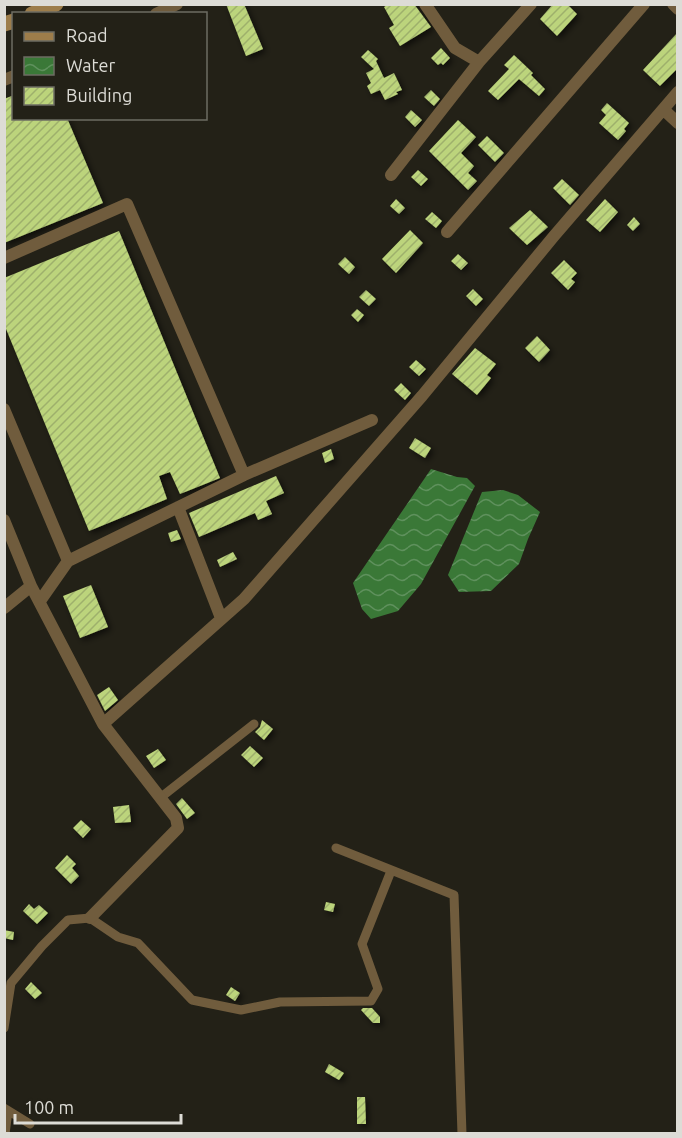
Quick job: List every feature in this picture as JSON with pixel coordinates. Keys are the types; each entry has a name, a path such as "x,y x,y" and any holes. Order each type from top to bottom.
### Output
{"main road":[{"path":"37,12 56,4"}],"street":[{"path":"160,12 177,4"},
{"path":"425,4 455,48 479,62"},
{"path":"391,175 479,62 531,4"},
{"path":"447,232 644,4"},
{"path":"673,4 678,9"},
{"path":"103,724 244,599 422,396 554,236 678,92"},
{"path":"664,110 678,123"},
{"path":"4,258 127,204 244,475"},
{"path":"4,409 68,561"},
{"path":"40,602 68,561 244,475 372,420"},
{"path":"178,507 222,618"},
{"path":"4,520 31,586 103,724 176,818 178,828 90,918 68,921 42,946 11,983 4,1028"},
{"path":"4,608 31,586"},
{"path":"160,798 254,724"},
{"path":"336,848 454,895 462,1134"},
{"path":"90,918 118,937 138,943 192,1000 241,1010 280,1002 371,1001 378,989 362,944 391,870"},
{"path":"5,1134 6,1110 30,1124"}],"water":[{"path":"431,469 467,478 475,486 421,584 398,611 371,619 362,609 353,583"},
{"path":"503,490 518,495 540,512 519,564 491,591 459,592 448,575 482,492"}],"building":[{"path":"226,4 244,4 263,49 246,56"},
{"path":"389,4 414,4 431,27 400,46 389,28 394,25 384,7"},
{"path":"553,4 567,4 577,14 557,36 540,19"},
{"path":"678,32 678,68 660,86 643,70"},
{"path":"441,48 450,58 443,65 441,63 438,65 431,58"},
{"path":"368,50 378,59 376,61 384,78 394,73 402,90 396,92 398,94 385,100 380,90 371,94 367,86 371,83 366,73 374,69 361,57"},
{"path":"514,55 533,73 531,75 545,89 539,96 519,79 498,100 488,91 509,69 504,65"},
{"path":"431,90 440,99 434,106 424,97"},
{"path":"12,96 12,120 68,120 103,203 4,243 4,99"},
{"path":"607,103 629,123 624,129 626,131 618,140 599,123 606,115 601,110"},
{"path":"411,110 422,120 415,127 405,117"},
{"path":"458,120 476,137 461,153 474,166 468,173 477,181 468,190 429,151"},
{"path":"487,136 504,153 495,162 478,145"},
{"path":"418,170 428,179 421,186 411,177"},
{"path":"562,179 579,195 570,205 553,188"},
{"path":"396,199 405,208 399,214 390,206"},
{"path":"605,199 618,212 600,232 586,220"},
{"path":"530,210 548,227 527,245 509,228"},
{"path":"432,212 442,221 436,228 425,219"},
{"path":"634,217 640,224 633,231 627,225"},
{"path":"410,230 423,243 396,273 382,259"},
{"path":"119,231 220,478 180,494 170,472 159,476 167,499 89,531 4,324 4,278"},
{"path":"458,254 468,263 461,270 451,261"},
{"path":"345,257 355,267 349,274 338,264"},
{"path":"564,260 577,273 571,279 575,282 568,290 551,273"},
{"path":"473,289 483,299 476,306 466,296"},
{"path":"366,290 376,299 369,306 359,297"},
{"path":"357,309 364,315 358,322 351,315"},
{"path":"537,336 550,350 539,362 525,348"},
{"path":"475,348 496,364 487,375 491,378 477,395 452,374"},
{"path":"416,360 426,369 419,376 409,367"},
{"path":"401,383 411,393 405,400 394,390"},
{"path":"415,438 431,448 425,458 409,448"},
{"path":"331,449 334,459 325,463 322,453"},
{"path":"276,476 284,493 266,501 272,514 258,520 255,513 199,537 189,513"},
{"path":"177,530 181,539 171,542 168,533"},
{"path":"233,552 237,559 220,567 217,560"},
{"path":"91,585 108,627 80,638 63,596"},
{"path":"109,687 118,700 105,711 97,695"},
{"path":"262,720 273,729 264,740 255,732"},
{"path":"250,746 263,758 254,767 241,755"},
{"path":"158,749 166,760 154,768 146,756"},
{"path":"182,798 195,813 187,819 176,804"},
{"path":"129,805 131,822 115,823 113,807"},
{"path":"81,820 91,829 83,838 73,828"},
{"path":"67,855 76,864 72,868 79,876 71,884 55,868"},
{"path":"326,902 335,904 333,912 324,910"},
{"path":"29,904 34,909 39,905 48,913 37,924 23,911"},
{"path":"4,930 14,932 13,940 4,938"},
{"path":"31,982 42,993 35,999 25,989"},
{"path":"231,987 240,993 235,1001 226,995"},
{"path":"372,1008 380,1017 380,1023 373,1023 361,1010"},
{"path":"329,1064 344,1073 339,1080 325,1072"},
{"path":"357,1097 365,1097 366,1124 357,1124"}]}
